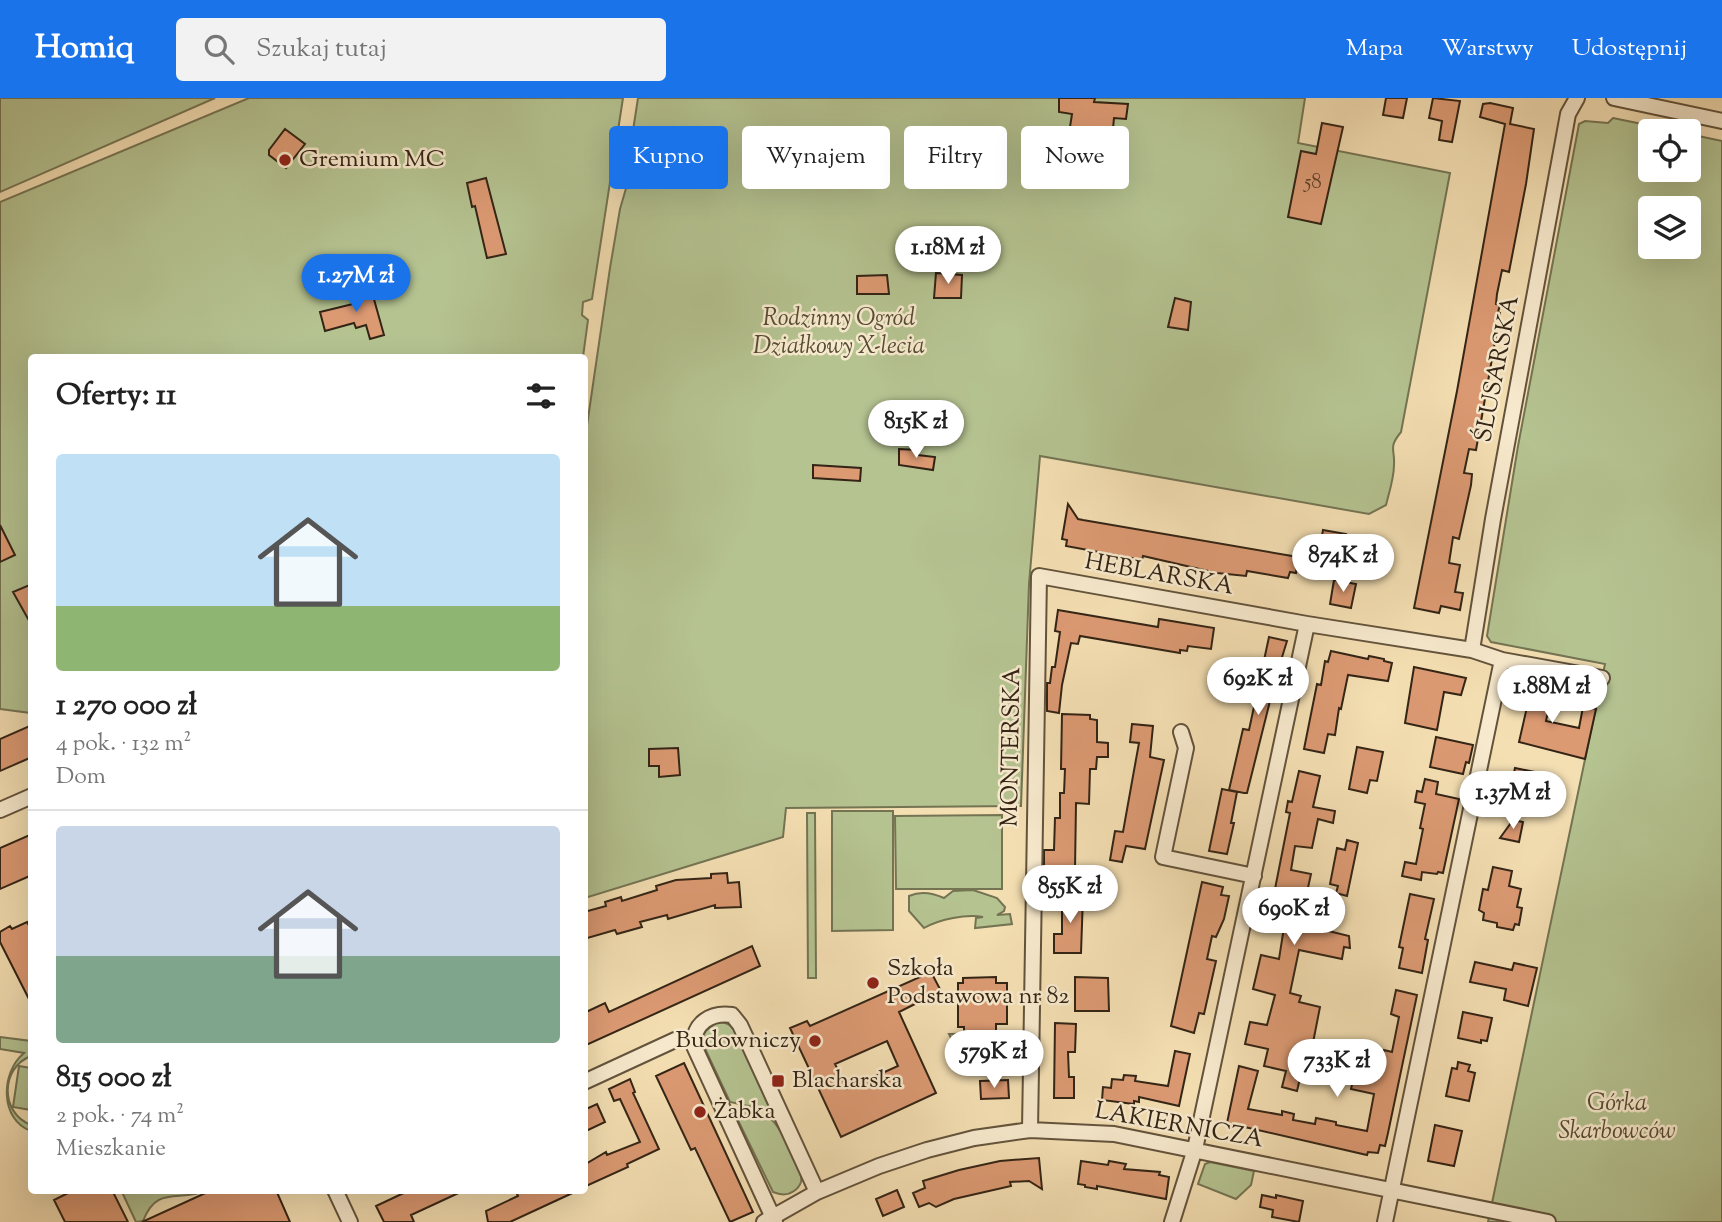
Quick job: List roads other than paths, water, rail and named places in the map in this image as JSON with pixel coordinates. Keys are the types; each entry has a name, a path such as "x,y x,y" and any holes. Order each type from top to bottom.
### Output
{"street":[{"name":"ŚLUSARSKA","path":"1472,650 1493,519 1563,136 1568,114 1577,98"},
{"path":"1614,98 1722,121"},
{"name":"HEBLARSKA","path":"1039,576 1307,624 1472,650 1502,660 1602,678"},
{"name":"MONTERSKA","path":"1030,1130 1039,576"},
{"path":"1172,1222 1195,1149 1307,624"},
{"path":"1385,1222 1502,660"},
{"path":"1181,732 1186,748 1163,856 1255,876"},
{"path":"0,810 28,798"},
{"path":"771,1220 694,1046 695,1030 704,1020 720,1013 736,1018 757,1058 817,1192"},
{"path":"588,1080 675,1040 694,1038"},
{"name":"LAKIERNICZA","path":"771,1220 817,1192 927,1150 974,1138 1030,1130 1114,1134 1548,1222"},
{"path":"341,1194 350,1222"}],"place":[{"name":"Gremium MC","path":"285,160"},
{"name":"Szkoła Podstawowa nr 82","path":"873,983"},
{"name":"Budowniczy","path":"815,1041"},
{"name":"Blacharska","path":"778,1081"},
{"name":"Żabka","path":"700,1112"}],"park label":[{"name":"Rodzinny Ogród Działkowy X-lecia","path":"839,333"},
{"name":"Górka Skarbowców","path":"1617,1118"}]}
